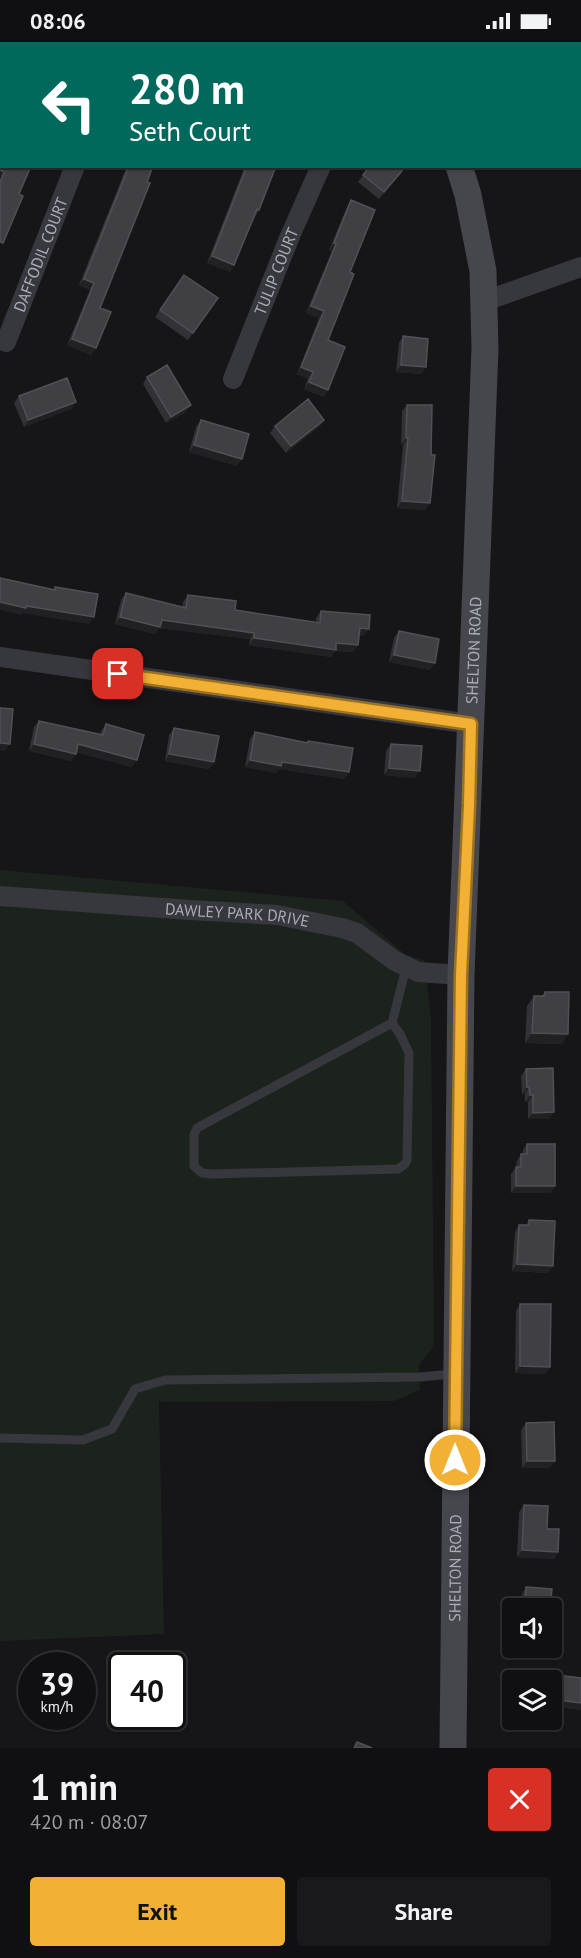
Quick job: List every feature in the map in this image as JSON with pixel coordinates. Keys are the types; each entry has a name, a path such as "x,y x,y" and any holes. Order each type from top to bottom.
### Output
{"street":[{"name":"DAFFODIL COURT","path":"6,342 74,168"},
{"name":"TULIP COURT","path":"233,378 320,168"},
{"name":"SHELTON ROAD","path":"453,1748 457,1546 456,1374 461,975 485,348 483,271 477,233 460,168"},
{"path":"485,301 581,267"},
{"path":"0,657 471,724"},
{"name":"DAWLEY PARK DRIVE","path":"0,896 277,915 310,920 357,933 406,968 431,974 461,975"}],"lane":[{"path":"392,1023 409,1053 407,1160 398,1170 213,1174 202,1173 194,1166 194,1135 197,1128 392,1023 406,968"},
{"path":"0,1438 83,1440 112,1429 135,1389 165,1380 408,1377 456,1374"}],"shaded area":[{"path":"0,870 343,901 406,955 424,960 431,1017 434,1346 419,1365 420,1390 394,1401 159,1402 164,1634 0,1641"}],"building":[{"path":"0,168 30,168 19,194 23,196 3,243 0,242 0,182 4,172"},
{"path":"128,168 152,168 147,182 150,183 100,308 111,312 96,348 72,339 94,283 84,279"},
{"path":"246,168 275,168 234,265 212,256"},
{"path":"368,168 399,168 402,171 384,192 363,175"},
{"path":"351,200 375,210 350,272 354,274 328,340 345,347 328,390 309,382 313,372 301,367 324,311 311,306"},
{"path":"184,275 218,298 193,333 160,310"},
{"path":"403,336 428,339 426,367 401,365"},
{"path":"167,365 191,405 171,417 147,377"},
{"path":"67,378 76,402 28,420 19,396"},
{"path":"308,399 324,420 291,446 275,426"},
{"path":"407,405 432,405 431,455 435,455 430,503 402,501 408,438 406,438"},
{"path":"201,420 249,434 242,459 194,445"},
{"path":"0,578 55,590 55,587 98,594 94,617 26,606 26,608 0,602"},
{"path":"126,593 186,608 188,595 236,601 235,610 320,623 321,611 370,615 369,629 360,628 358,645 336,643 336,650 254,638 254,633 162,620 160,627 120,617"},
{"path":"399,631 439,639 435,663 394,655"},
{"path":"0,708 13,709 10,744 0,743"},
{"path":"39,721 103,735 106,724 144,735 137,760 78,744 76,754 34,744"},
{"path":"174,728 219,736 214,762 169,754"},
{"path":"255,732 307,743 308,741 353,748 349,772 282,762 281,766 250,760"},
{"path":"391,744 422,746 420,771 389,768"},
{"path":"545,992 569,992 568,1034 532,1033 534,996 544,996"},
{"path":"553,1068 554,1112 533,1113 533,1095 530,1095 529,1087 527,1087 526,1069"},
{"path":"527,1144 555,1144 555,1186 516,1186 516,1167 521,1167 521,1154 527,1154"},
{"path":"529,1220 555,1221 553,1266 517,1264 519,1225 529,1225"},
{"path":"520,1304 551,1304 550,1367 520,1366"},
{"path":"554,1422 555,1461 527,1461 526,1423"},
{"path":"524,1505 548,1506 547,1529 559,1529 558,1552 522,1550"},
{"path":"526,1587 552,1589 551,1598 525,1598"},
{"path":"562,1676 581,1678 581,1703 562,1700"},
{"path":"357,1742 372,1748 354,1748"}],"route":[{"path":"118,674 471,724 461,975 455,1460"}]}
